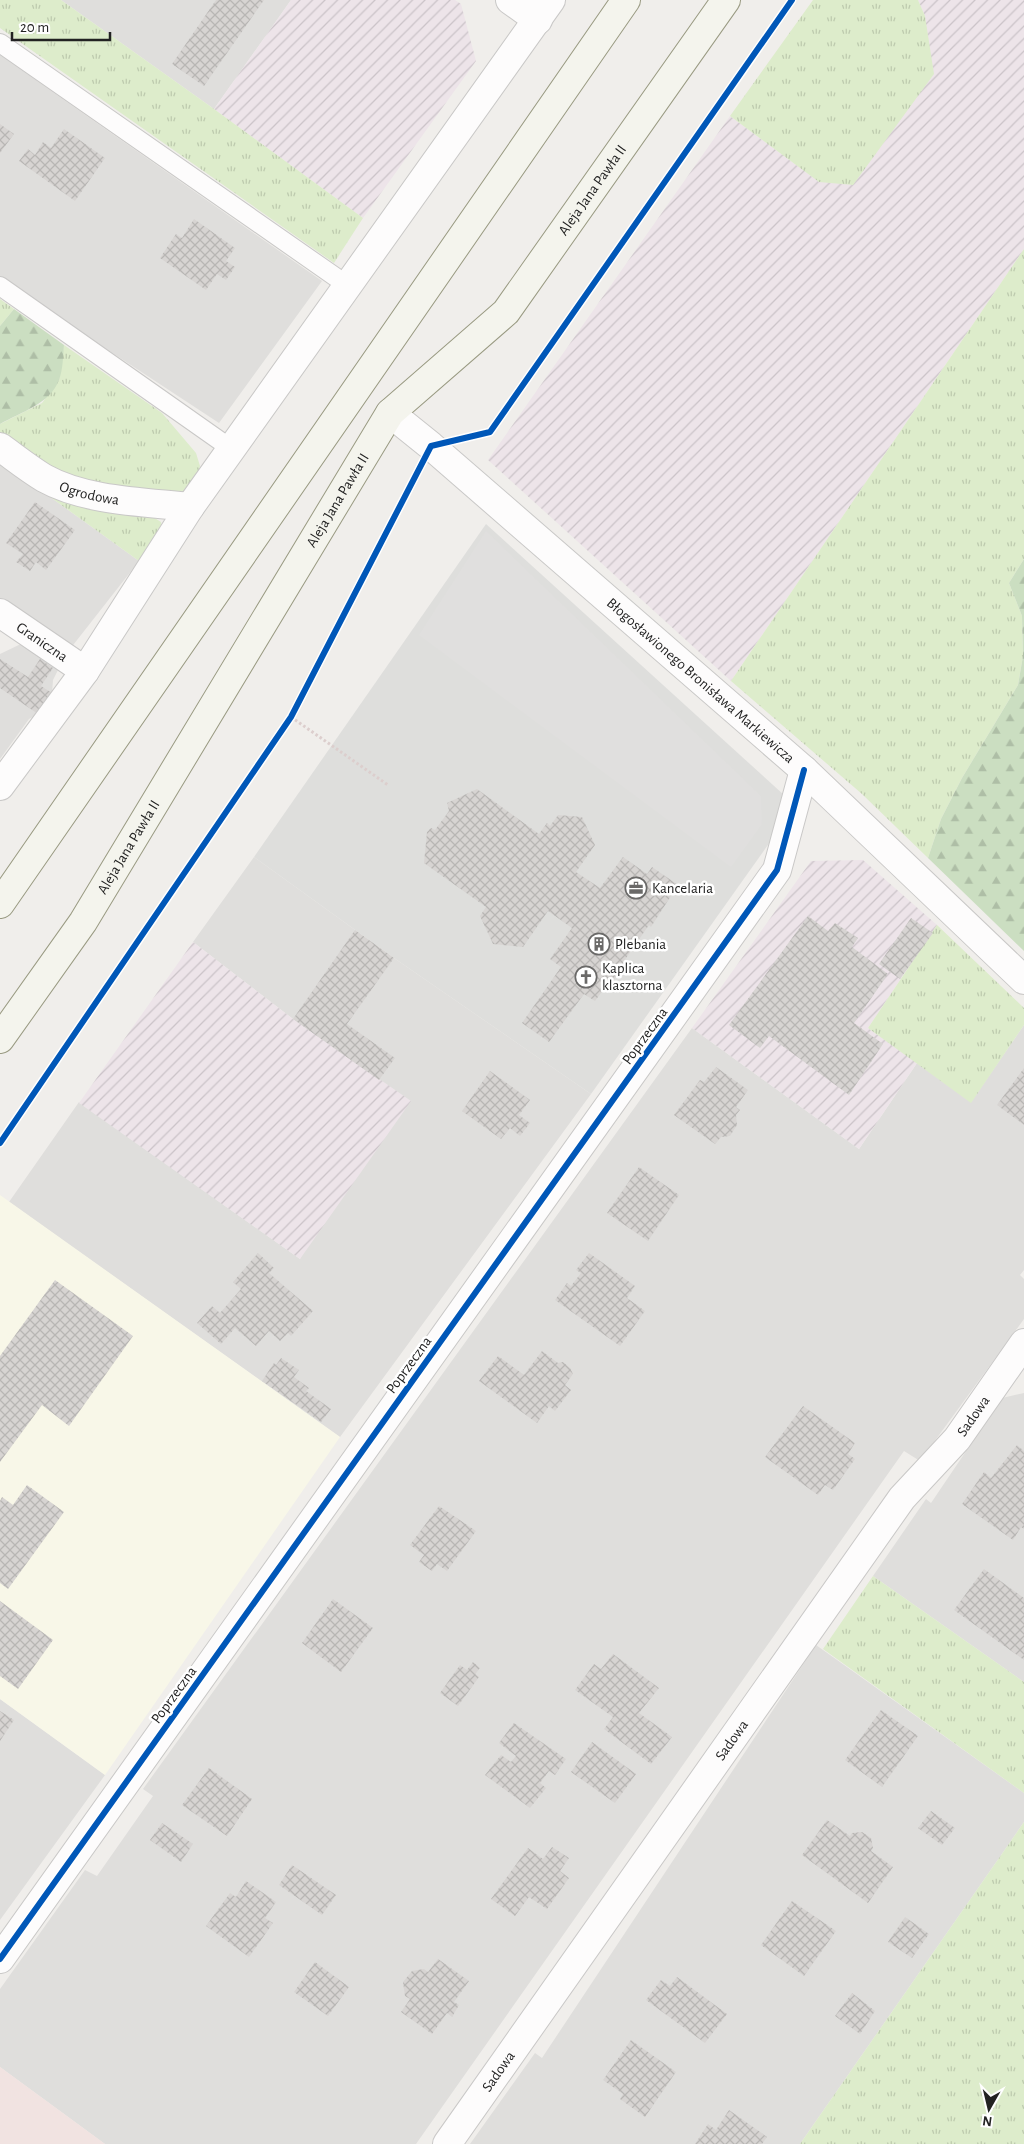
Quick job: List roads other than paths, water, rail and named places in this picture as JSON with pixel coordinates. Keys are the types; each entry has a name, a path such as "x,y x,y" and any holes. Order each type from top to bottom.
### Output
{"main road":[{"path":"0,904 626,0"},
{"name":"Aleja Jana Pawła II","path":"0,1039 83,922 390,413 506,312 726,0"}],"street":[{"path":"0,786 84,671 190,507 233,450 347,285 544,10 510,0"},
{"name":"Błogosławionego Bronisława Markiewicza","path":"390,413 431,446 804,770 1024,980"},
{"name":"Ogrodowa","path":"0,447 44,478 74,489 117,499 190,507"},
{"name":"Graniczna","path":"0,612 84,671"},
{"name":"Poprzeczna","path":"0,1959 777,870 804,770"},
{"name":"Sadowa","path":"447,2144 902,1498 957,1439 1024,1344"}],"lane":[{"path":"0,43 347,285"},
{"path":"0,286 233,450"}],"place":[{"name":"Kancelaria","path":"636,888"},
{"name":"Plebania","path":"599,944"},
{"name":"Kaplica klasztorna","path":"586,977"}]}
